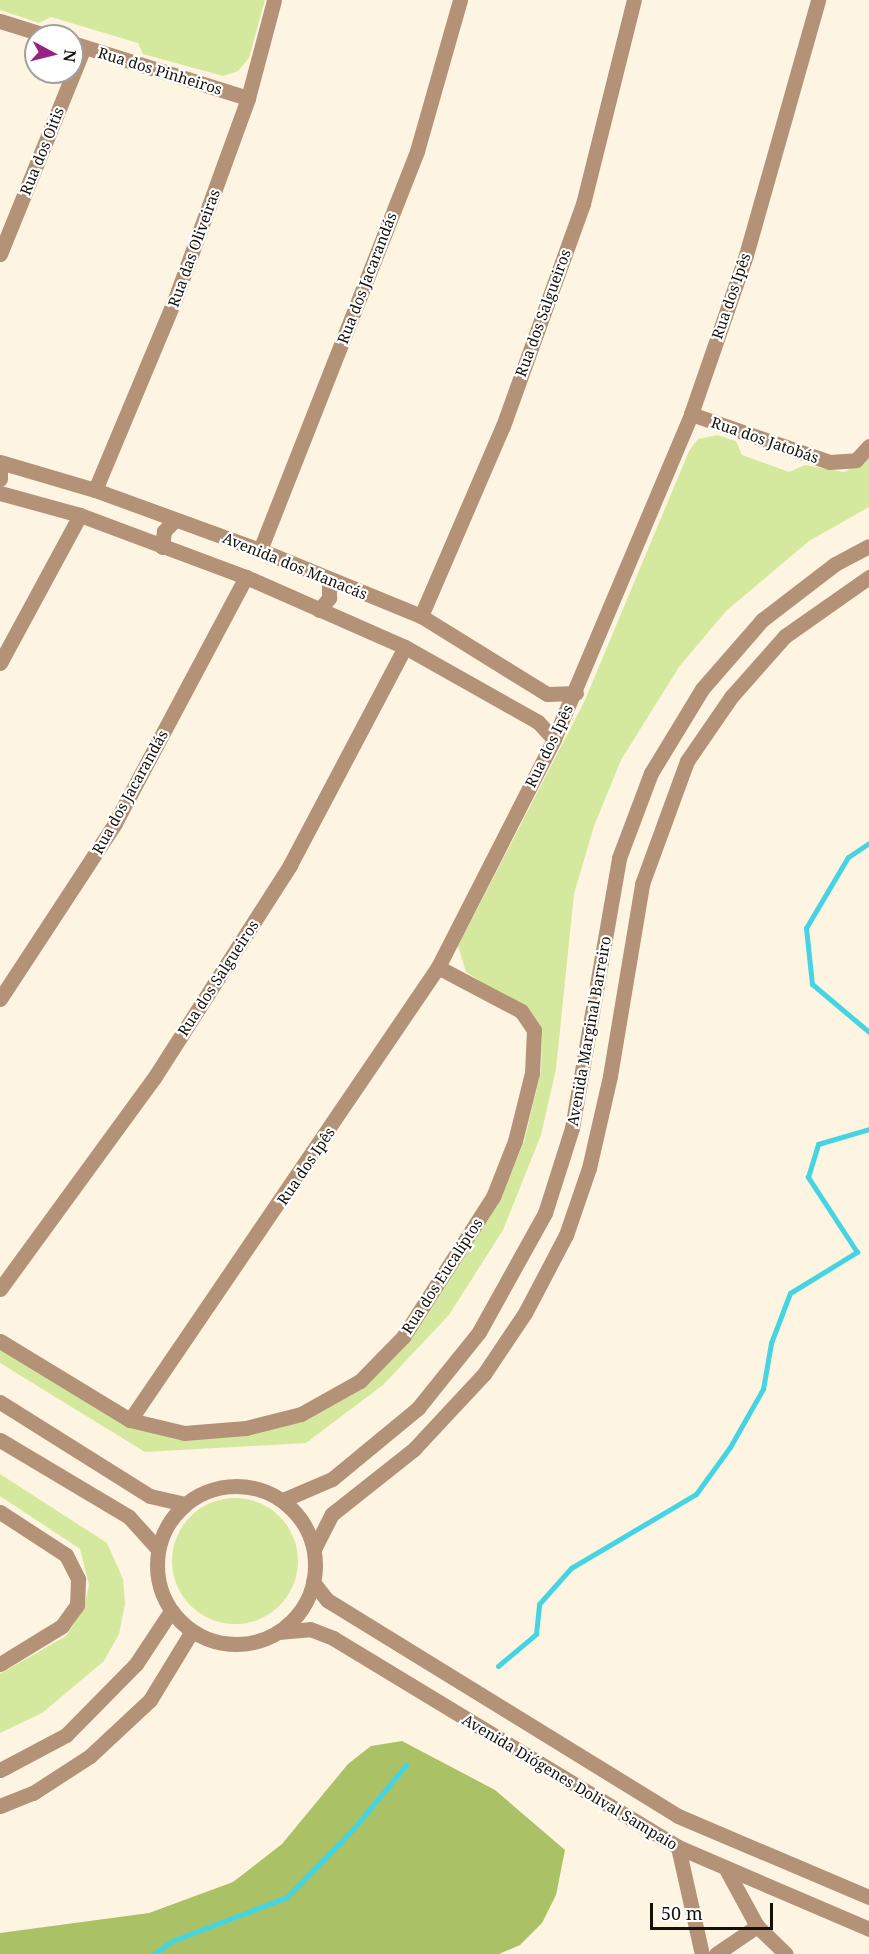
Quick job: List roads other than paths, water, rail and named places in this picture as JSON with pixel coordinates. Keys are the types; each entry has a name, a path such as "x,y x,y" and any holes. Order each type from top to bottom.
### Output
{"street":[{"name":"Rua das Oliveiras","path":"95,490 175,300 248,98 274,0"},
{"name":"Rua dos Jacarandás","path":"260,550 417,151 460,0"},
{"name":"Rua dos Salgueiros","path":"421,616 503,426 583,204 634,0"},
{"name":"Rua dos Ipês","path":"130,1420 438,967 554,739 576,693 691,414 746,255 818,0"},
{"path":"0,21 24,28"},
{"name":"Rua dos Pinheiros","path":"84,47 248,98"},
{"name":"Rua dos Oitis","path":"0,254 63,84"},
{"name":"Rua dos Jatobás","path":"691,414 830,462 856,460 869,446"},
{"name":"Avenida dos Manacás","path":"0,463 95,490 260,550 329,581 421,616 547,694 576,693"},
{"path":"0,463 0,479"},
{"name":"Avenida dos Manacás","path":"0,493 80,515 246,577 405,647 538,722 554,739"},
{"path":"0,663 80,515"},
{"path":"162,547 164,531 175,520"},
{"name":"Avenida Marginal Barreiro","path":"283,1500 332,1479 418,1408 479,1332 544,1213 572,1128 620,858 651,773 702,689 762,620 835,564 869,546"},
{"name":"Rua dos Jacarandás","path":"0,999 115,823 246,577"},
{"name":"Avenida Marginal Barreiro","path":"314,1549 332,1514 414,1449 484,1374 525,1313 566,1235 589,1168 610,1076 642,884 661,818 687,761 731,697 785,636 869,577"},
{"path":"320,610 329,598 329,581"},
{"name":"Rua dos Salgueiros","path":"0,1289 154,1078 290,866 405,647"},
{"name":"Rua dos Eucalíptos","path":"0,1341 130,1420 184,1432 246,1428 302,1414 360,1380 403,1337 493,1197 515,1141 532,1073 534,1030 521,1011 438,967"},
{"path":"0,1402 150,1496 184,1504"},
{"path":"0,1440 129,1517 158,1549"},
{"path":"226,1485 250,1486 283,1500 306,1526 314,1549 313,1582 300,1610 278,1632 235,1644 192,1631 171,1611 161,1592 158,1549 167,1524 184,1504 226,1485"},
{"path":"0,1512 66,1555 78,1580 77,1605 62,1626 0,1664"},
{"name":"Avenida Diógenes Dolival Sampaio","path":"313,1582 327,1600 678,1816 869,1897"},
{"path":"0,1770 66,1735 136,1664 171,1611"},
{"name":"Avenida Diógenes Dolival Sampaio","path":"278,1632 310,1629 333,1638 678,1847 869,1929"},
{"path":"0,1806 33,1793 90,1756 150,1700 192,1631"},
{"path":"678,1847 702,1954"},
{"path":"726,1869 757,1926 786,1954"},
{"path":"716,1954 757,1926"}],"waterway":[{"path":"869,843 848,857 806,928 812,984 869,1032"},
{"path":"498,1666 536,1634 539,1604 571,1568 696,1494 730,1447 763,1389 771,1343 790,1293 857,1252 808,1177 818,1144 869,1129"},
{"path":"154,1954 172,1941 287,1897 354,1828 406,1765"}]}
